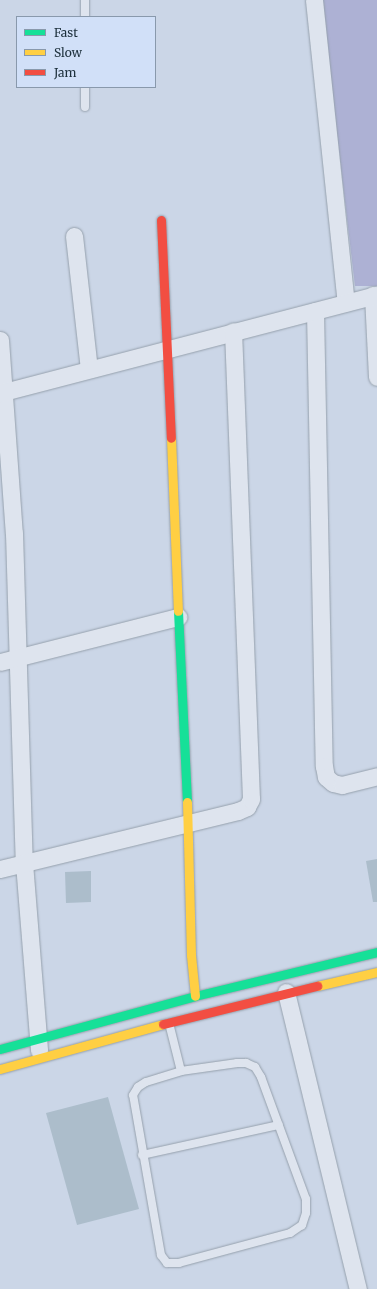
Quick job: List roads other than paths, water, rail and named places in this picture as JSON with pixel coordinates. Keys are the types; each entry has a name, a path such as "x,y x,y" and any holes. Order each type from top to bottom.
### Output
{"main road":[{"path":"161,220 188,823 191,956 196,996"},
{"path":"0,1049 38,1040 196,996 377,952"},
{"path":"0,1069 169,1022 286,992 377,972"}],"street":[{"path":"314,0 346,302"},
{"path":"74,236 89,369"},
{"path":"2,392 375,295 377,377"},
{"path":"316,311 324,766 326,777 333,783 342,785 377,776"},
{"path":"0,869 238,811 247,807 251,794 233,332"},
{"path":"0,340 2,392 14,533 24,863 40,1058"},
{"path":"0,662 178,617"},
{"path":"286,992 358,1289"}],"lane":[{"path":"85,0 85,16"},
{"path":"85,88 85,107"},
{"path":"169,1022 181,1071"},
{"path":"237,1063 246,1063 255,1067 279,1125 306,1199 306,1213 302,1225 290,1233 179,1263 167,1263 161,1255 142,1155 133,1095 138,1087 146,1082 181,1071 237,1063"},
{"path":"142,1155 279,1125"}]}
